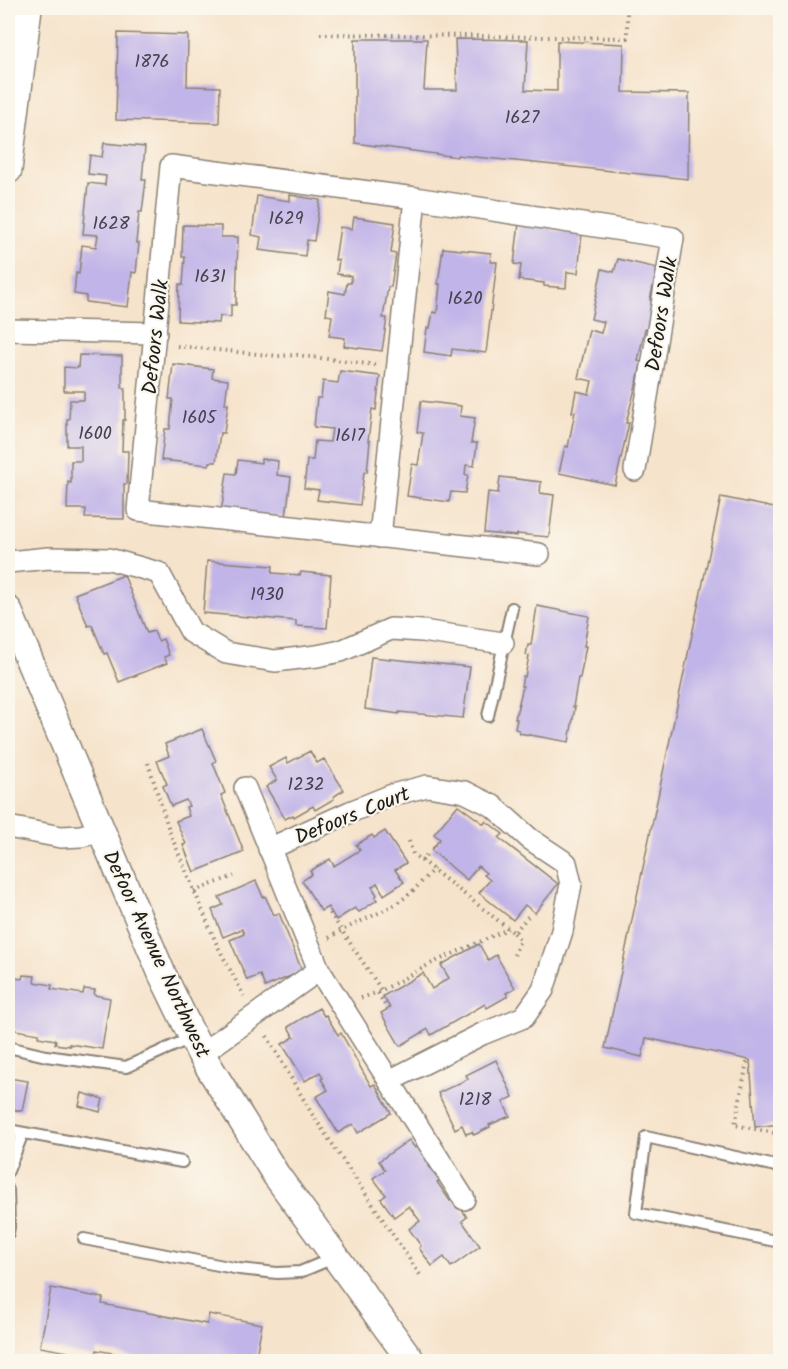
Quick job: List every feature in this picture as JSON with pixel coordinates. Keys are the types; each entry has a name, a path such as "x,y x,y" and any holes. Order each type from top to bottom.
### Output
{"street":[{"path":"8,170 28,8"},
{"name":"Defoors Walk","path":"539,554 138,510 171,166 415,198 673,238 635,470"},
{"path":"380,537 415,198"},
{"path":"8,330 155,339"},
{"path":"8,562 49,558 109,559 159,573 191,632 226,653 275,661 317,656 341,651 391,629 422,631 503,643"},
{"name":"Defoor Avenue Northwest","path":"8,610 162,974 197,1046 276,1174 412,1362"},
{"name":"Defoors Court","path":"269,849 392,795 427,786 465,792 493,806 530,839 566,864 571,884 562,931 543,990 524,1017 482,1034 389,1081"},
{"path":"245,788 313,954 341,1004 464,1199"},
{"path":"8,827 61,837 81,836 101,831"},
{"path":"197,1046 255,1015 313,954"}],"lane":[{"path":"488,716 512,608"},
{"path":"8,1047 46,1056 126,1067 197,1046"},
{"path":"8,1130 182,1162"},
{"path":"8,1171 23,1133"},
{"path":"780,1167 646,1137 636,1213 780,1242"},
{"path":"8,1190 8,1233"},
{"path":"84,1239 239,1269 277,1273 300,1272 336,1257"}],"path":[{"path":"320,34 627,38 627,8"},
{"path":"155,339 278,356 297,355 398,368"},
{"path":"148,764 170,833 217,945 247,1002 312,1114 420,1275"},
{"path":"409,841 413,854 520,939 514,955"},
{"path":"422,861 429,852"},
{"path":"313,954 330,937 386,909 409,894 434,869"},
{"path":"195,891 234,876"},
{"path":"330,913 380,992 386,1007"},
{"path":"514,933 530,914"},
{"path":"341,1004 380,992 428,965 508,929"},
{"path":"747,1062 735,1125 780,1134"}],"building":[{"path":"118,33 188,35 187,86 220,87 219,123 116,120"},
{"path":"355,39 427,39 424,90 457,90 455,39 528,40 525,90 557,91 557,41 624,44 623,92 689,93 688,179 457,155 457,157 355,143"},
{"path":"104,143 145,147 142,180 146,180 142,212 139,212 136,273 132,272 128,307 86,302 86,296 74,294 82,245 96,247 98,235 83,234 88,183 105,185 106,176 88,174 90,155 102,157"},
{"path":"290,195 320,200 314,241 307,240 305,256 259,250 261,237 252,235 257,196 290,201"},
{"path":"354,217 395,223 391,253 396,254 383,318 387,318 382,351 344,346 345,338 329,336 332,316 326,315 329,291 345,294 347,283 351,283 351,276 337,274 339,260 335,260 340,227 352,229"},
{"path":"519,223 552,227 551,230 582,233 578,273 567,272 566,288 519,280 521,265 514,264"},
{"path":"183,225 221,226 221,237 238,237 236,305 231,305 231,317 220,316 219,323 178,321 179,284 183,285 185,257 182,257"},
{"path":"443,248 491,253 490,262 497,262 486,353 452,349 451,356 424,352 427,328 430,328 433,312 437,313"},
{"path":"618,259 657,268 650,300 653,301 651,331 645,329 638,361 642,362 626,423 629,423 615,485 559,473 565,446 568,447 575,412 572,412 576,391 589,394 592,381 578,378 589,330 601,333 604,322 591,319 602,269 614,272"},
{"path":"79,355 122,356 125,420 123,420 122,451 128,451 127,484 124,484 124,519 85,518 86,509 67,509 68,482 71,483 71,461 81,461 81,446 67,446 67,419 69,419 70,400 84,400 84,391 64,391 64,367 78,368"},
{"path":"173,364 213,369 212,378 228,380 225,404 228,404 224,433 220,433 216,462 210,462 209,465 161,460 165,429 170,429 173,399 169,399"},
{"path":"340,371 380,376 376,410 372,409 367,472 364,472 360,505 317,500 319,490 304,488 307,460 313,460 315,441 330,442 332,429 314,427 317,398 321,398 323,381 338,383"},
{"path":"421,401 461,406 460,416 475,418 471,443 477,443 474,466 466,465 465,475 468,475 465,493 451,492 449,502 407,496 412,464 418,465 423,433 417,432"},
{"path":"261,459 278,461 277,475 291,477 286,517 221,513 227,473 236,474 238,460 261,463"},
{"path":"500,477 541,482 540,493 554,495 549,537 484,533 488,492 498,493"},
{"path":"721,497 780,509 780,1124 755,1127 750,1060 646,1038 642,1057 605,1048"},
{"path":"207,561 273,566 272,573 300,575 301,572 331,575 327,628 296,626 296,621 203,613"},
{"path":"124,575 147,633 154,631 158,641 163,639 169,655 164,657 167,663 119,682 92,625 88,626 75,594"},
{"path":"537,606 589,616 569,742 519,733 519,730 515,729 517,719 515,719 523,686 521,686 529,656 526,655 528,645 531,645"},
{"path":"371,657 470,667 463,718 399,712 399,714 365,709"},
{"path":"202,729 216,761 213,763 225,793 221,795 244,852 194,872 176,821 189,816 186,807 189,806 186,800 171,806 163,786 167,784 157,761 169,756 165,744"},
{"path":"310,751 317,763 324,759 344,790 315,810 313,806 294,817 293,815 285,819 266,787 277,780 269,767 286,758 288,763"},
{"path":"458,805 484,824 486,821 503,834 499,838 558,884 535,913 525,905 513,920 479,893 490,880 478,866 467,880 431,850 440,839 434,834"},
{"path":"385,831 406,863 395,870 404,882 384,895 377,883 372,887 377,900 359,912 355,908 336,920 328,907 321,911 302,881 312,874 310,871 330,859 334,866 360,850 356,845 372,835 374,838"},
{"path":"256,881 274,915 279,913 302,971 265,987 260,975 247,980 230,940 244,934 242,929 223,937 212,910 223,905 219,897"},
{"path":"479,944 488,960 496,955 515,988 506,993 508,996 487,1008 485,1004 431,1035 428,1029 400,1046 381,1013 390,1008 383,996 423,973 432,989 449,978 441,965"},
{"path":"23,975 35,976 34,982 52,985 51,989 83,994 84,989 95,990 94,995 110,998 102,1049 55,1044 56,1040 38,1037 39,1034 10,1029 8,1035 8,977 22,979"},
{"path":"319,1008 338,1035 341,1033 371,1086 375,1084 391,1113 358,1133 353,1124 338,1133 316,1097 328,1090 321,1079 323,1078 320,1072 305,1081 282,1044 294,1037 288,1027"},
{"path":"496,1060 513,1097 503,1102 510,1116 489,1125 490,1127 474,1135 472,1132 466,1134 462,1125 455,1129 438,1093 468,1079 466,1075"},
{"path":"8,1078 28,1081 22,1111 8,1109"},
{"path":"82,1093 103,1099 100,1112 79,1106"},
{"path":"409,1140 415,1148 418,1146 431,1165 429,1166 439,1181 437,1182 450,1201 454,1199 467,1217 462,1221 480,1246 451,1267 444,1257 432,1266 409,1229 420,1221 409,1206 394,1217 381,1199 386,1195 373,1178 385,1170 379,1161"},
{"path":"51,1288 103,1298 102,1304 207,1324 209,1314 262,1324 255,1362 138,1362 138,1358 97,1350 95,1357 40,1347"}]}
